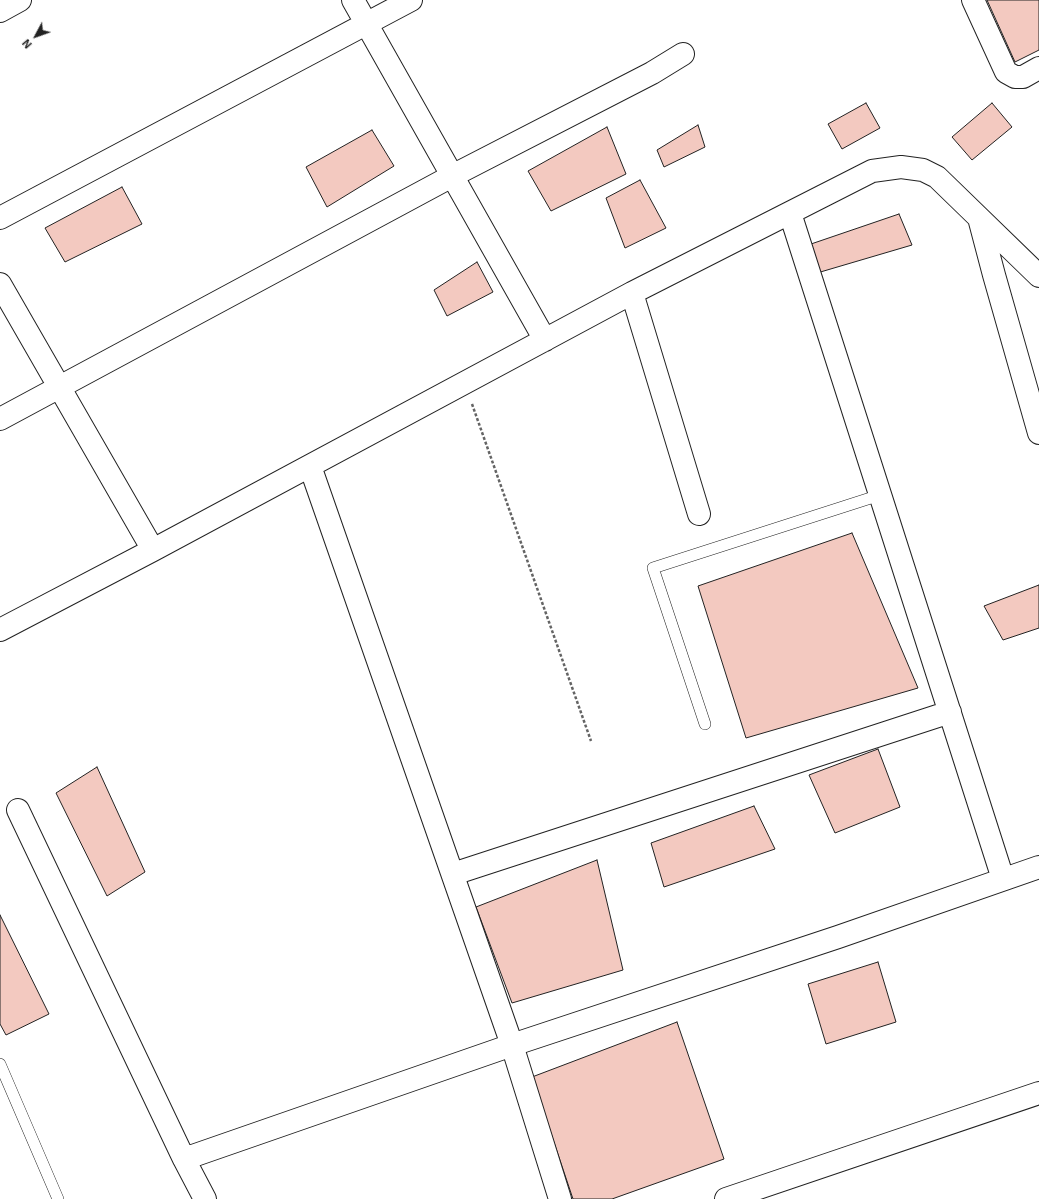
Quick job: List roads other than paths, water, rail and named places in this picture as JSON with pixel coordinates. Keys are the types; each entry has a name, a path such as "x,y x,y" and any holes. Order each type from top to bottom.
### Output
{"street":[{"path":"0,11 20,0"},
{"path":"353,0 545,340"},
{"path":"0,218 367,25 411,0"},
{"path":"973,0 1006,72 1015,77 1023,77 1039,68"},
{"path":"0,419 452,176 652,73 683,54"},
{"path":"0,630 153,550 632,293 872,171 901,167 923,170 937,177 1039,276"},
{"path":"790,213 1003,879"},
{"path":"979,218 1039,433"},
{"path":"0,284 153,550"},
{"path":"632,293 700,514"},
{"path":"310,466 512,1045 560,1199"},
{"path":"453,874 950,712"},
{"path":"18,810 184,1159 205,1199"},
{"path":"184,1159 512,1045 838,937 1039,867"},
{"path":"726,1199 1039,1093"}],"lane":[{"path":"704,724 653,568 880,494"},
{"path":"0,1064 58,1199"}]}
